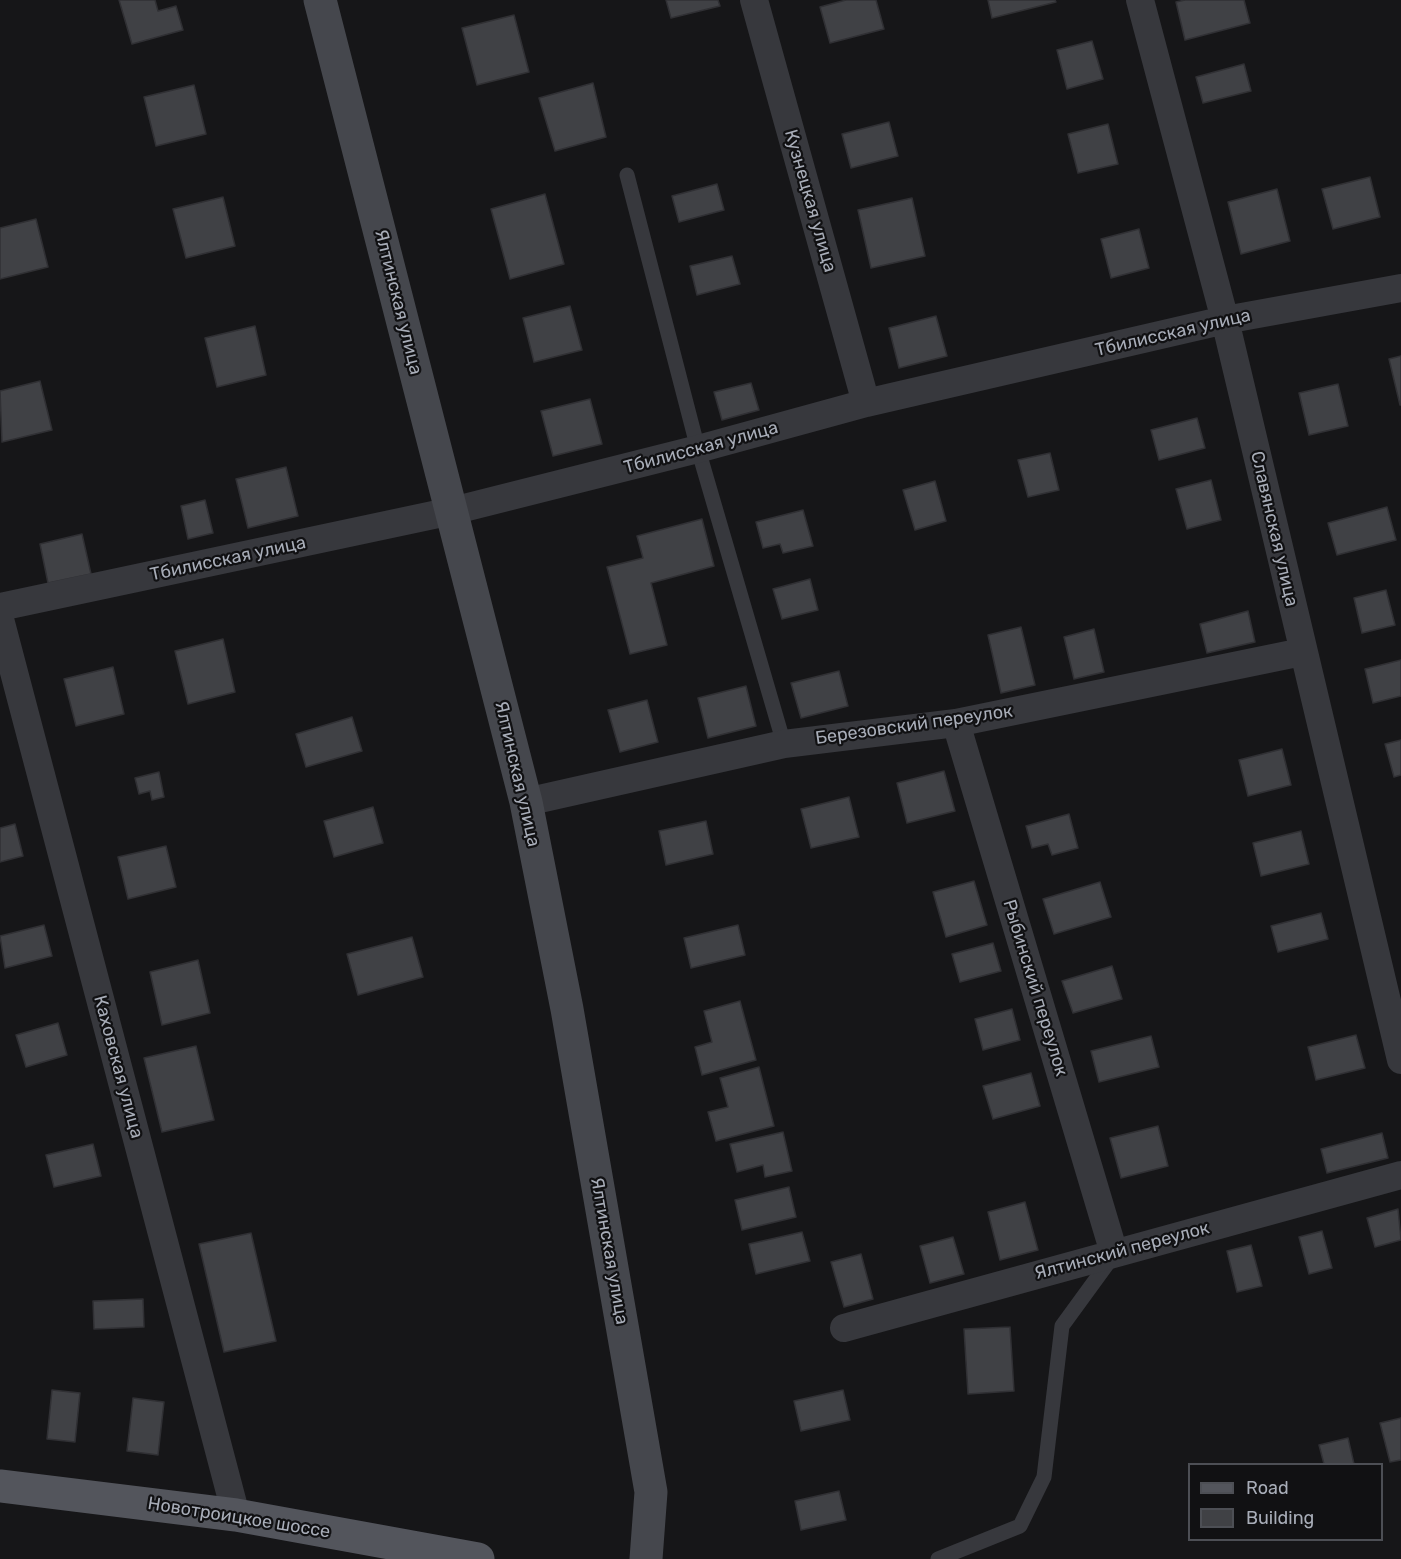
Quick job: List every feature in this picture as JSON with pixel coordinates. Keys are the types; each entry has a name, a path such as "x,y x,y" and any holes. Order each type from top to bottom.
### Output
{"main road":[{"name":"Ялтинская улица","path":"320,0 526,802 567,1010 651,1492 646,1559"},
{"name":"Новотроицкое шоссе","path":"0,1486 236,1515 470,1558"}],"street":[{"name":"Кузнецкая улица","path":"754,0 866,403"},
{"name":"Славянская улица","path":"1140,0 1225,320 1401,1060"},
{"name":"Тбилисская улица","path":"0,607 452,511 698,449 866,403 1225,320 1401,288"},
{"name":"Каховская улица","path":"0,619 236,1515"},
{"name":"Березовский переулок","path":"526,802 784,744 956,723 1302,651"},
{"name":"Рыбинский переулок","path":"956,723 1114,1253"},
{"name":"Ялтинский переулок","path":"844,1328 1401,1175"}],"lane":[{"path":"627,175 698,449 784,744"},
{"path":"938,1559 1020,1526 1044,1477 1062,1326 1114,1253"}],"building":[{"path":"119,0 155,0 158,11 176,6 183,30 132,44"},
{"path":"666,0 718,0 720,6 671,18"},
{"path":"846,0 876,0 884,29 830,43 820,7"},
{"path":"988,0 1055,0 1056,2 992,18"},
{"path":"1244,0 1250,23 1185,40 1176,2"},
{"path":"514,15 529,72 477,85 462,28"},
{"path":"1092,41 1103,79 1067,89 1057,50"},
{"path":"1244,64 1251,91 1203,103 1196,77"},
{"path":"593,83 606,137 555,151 539,98"},
{"path":"194,85 206,134 156,146 144,97"},
{"path":"889,122 898,156 851,168 842,134"},
{"path":"1108,124 1118,164 1078,173 1068,134"},
{"path":"1370,177 1380,217 1333,229 1322,189"},
{"path":"717,184 724,210 679,222 672,196"},
{"path":"1277,189 1290,241 1241,254 1228,202"},
{"path":"545,194 564,264 510,279 491,209"},
{"path":"223,197 235,246 186,258 173,209"},
{"path":"912,198 925,256 871,268 858,210"},
{"path":"36,219 48,267 0,279 0,228"},
{"path":"1139,229 1149,268 1111,278 1101,239"},
{"path":"732,256 740,284 697,295 690,266"},
{"path":"570,306 582,350 534,362 523,318"},
{"path":"936,316 947,356 899,368 889,328"},
{"path":"255,326 266,375 217,387 205,338"},
{"path":"1401,356 1401,405 1400,405 1389,359"},
{"path":"40,381 52,430 2,442 0,391"},
{"path":"751,383 759,410 722,420 714,392"},
{"path":"1338,384 1348,426 1309,435 1299,393"},
{"path":"590,399 602,444 553,456 541,411"},
{"path":"1197,418 1205,448 1159,460 1151,430"},
{"path":"1050,453 1059,490 1028,497 1018,460"},
{"path":"286,467 298,516 248,528 236,479"},
{"path":"1211,480 1221,520 1187,529 1176,489"},
{"path":"935,481 946,521 915,530 903,490"},
{"path":"205,500 213,533 188,539 181,506"},
{"path":"1387,507 1396,540 1337,555 1328,523"},
{"path":"803,510 813,546 783,553 780,544 763,548 756,522"},
{"path":"702,519 714,566 651,583 667,645 630,654 607,567 643,558 637,536"},
{"path":"82,534 91,574 48,583 40,544"},
{"path":"810,579 818,610 782,619 773,589"},
{"path":"1386,590 1395,625 1362,633 1354,598"},
{"path":"1248,611 1255,642 1207,653 1200,624"},
{"path":"1021,627 1035,685 1001,693 988,635"},
{"path":"1094,629 1104,672 1074,679 1064,637"},
{"path":"223,639 235,692 188,704 175,651"},
{"path":"1401,660 1401,696 1373,703 1365,669"},
{"path":"113,667 124,714 76,726 64,679"},
{"path":"839,671 848,706 801,718 791,683"},
{"path":"746,686 756,726 708,738 698,698"},
{"path":"647,700 658,742 620,752 608,710"},
{"path":"352,717 362,751 306,767 296,734"},
{"path":"1401,740 1401,775 1394,777 1385,744"},
{"path":"1282,749 1291,785 1248,796 1239,760"},
{"path":"944,771 955,811 907,823 897,783"},
{"path":"159,772 164,797 152,800 150,791 139,794 135,778"},
{"path":"849,797 859,837 811,848 801,809"},
{"path":"373,807 383,843 334,857 324,821"},
{"path":"1069,814 1078,848 1052,855 1048,844 1032,848 1026,826"},
{"path":"706,821 713,854 666,865 659,831"},
{"path":"15,824 23,856 0,862 0,828"},
{"path":"1301,831 1309,864 1261,876 1253,843"},
{"path":"166,846 176,887 128,899 118,857"},
{"path":"974,881 987,925 946,937 933,892"},
{"path":"1100,882 1111,917 1054,934 1043,899"},
{"path":"1321,913 1328,939 1278,952 1271,926"},
{"path":"44,925 52,956 5,968 0,936"},
{"path":"738,925 745,955 691,968 684,938"},
{"path":"412,937 423,977 358,995 347,954"},
{"path":"993,943 1001,971 960,982 952,954"},
{"path":"198,960 210,1013 162,1025 150,972"},
{"path":"1112,966 1122,999 1073,1013 1062,981"},
{"path":"740,1001 756,1060 702,1075 695,1047 712,1042 704,1011"},
{"path":"1012,1009 1020,1040 983,1050 975,1019"},
{"path":"58,1023 67,1055 26,1067 16,1035"},
{"path":"1356,1035 1365,1068 1316,1080 1308,1047"},
{"path":"1151,1036 1159,1067 1099,1082 1091,1051"},
{"path":"196,1046 214,1120 162,1132 144,1058"},
{"path":"759,1067 774,1126 716,1141 708,1112 728,1107 720,1078"},
{"path":"1031,1073 1040,1106 993,1119 983,1086"},
{"path":"1158,1126 1168,1166 1121,1178 1110,1138"},
{"path":"783,1132 792,1171 765,1177 763,1165 737,1172 730,1144"},
{"path":"1382,1133 1388,1158 1327,1173 1321,1149"},
{"path":"93,1144 101,1176 54,1187 46,1155"},
{"path":"789,1187 796,1217 742,1230 735,1200"},
{"path":"1025,1202 1038,1250 1000,1260 988,1212"},
{"path":"1398,1209 1401,1240 1375,1247 1367,1218"},
{"path":"1322,1231 1332,1268 1309,1274 1299,1237"},
{"path":"802,1232 810,1261 756,1274 749,1244"},
{"path":"251,1233 276,1341 224,1352 199,1244"},
{"path":"953,1237 964,1274 930,1283 920,1246"},
{"path":"1251,1245 1262,1286 1237,1292 1227,1251"},
{"path":"861,1254 873,1299 844,1307 831,1262"},
{"path":"143,1299 144,1327 94,1329 93,1301"},
{"path":"1010,1327 1014,1391 968,1394 964,1329"},
{"path":"52,1390 80,1393 75,1442 47,1439"},
{"path":"843,1390 850,1420 801,1431 794,1401"},
{"path":"133,1398 164,1402 158,1455 127,1451"},
{"path":"1401,1418 1401,1460 1390,1462 1380,1423"},
{"path":"1348,1438 1354,1463 1324,1463 1319,1445"},
{"path":"839,1491 846,1520 801,1530 795,1501"}]}
